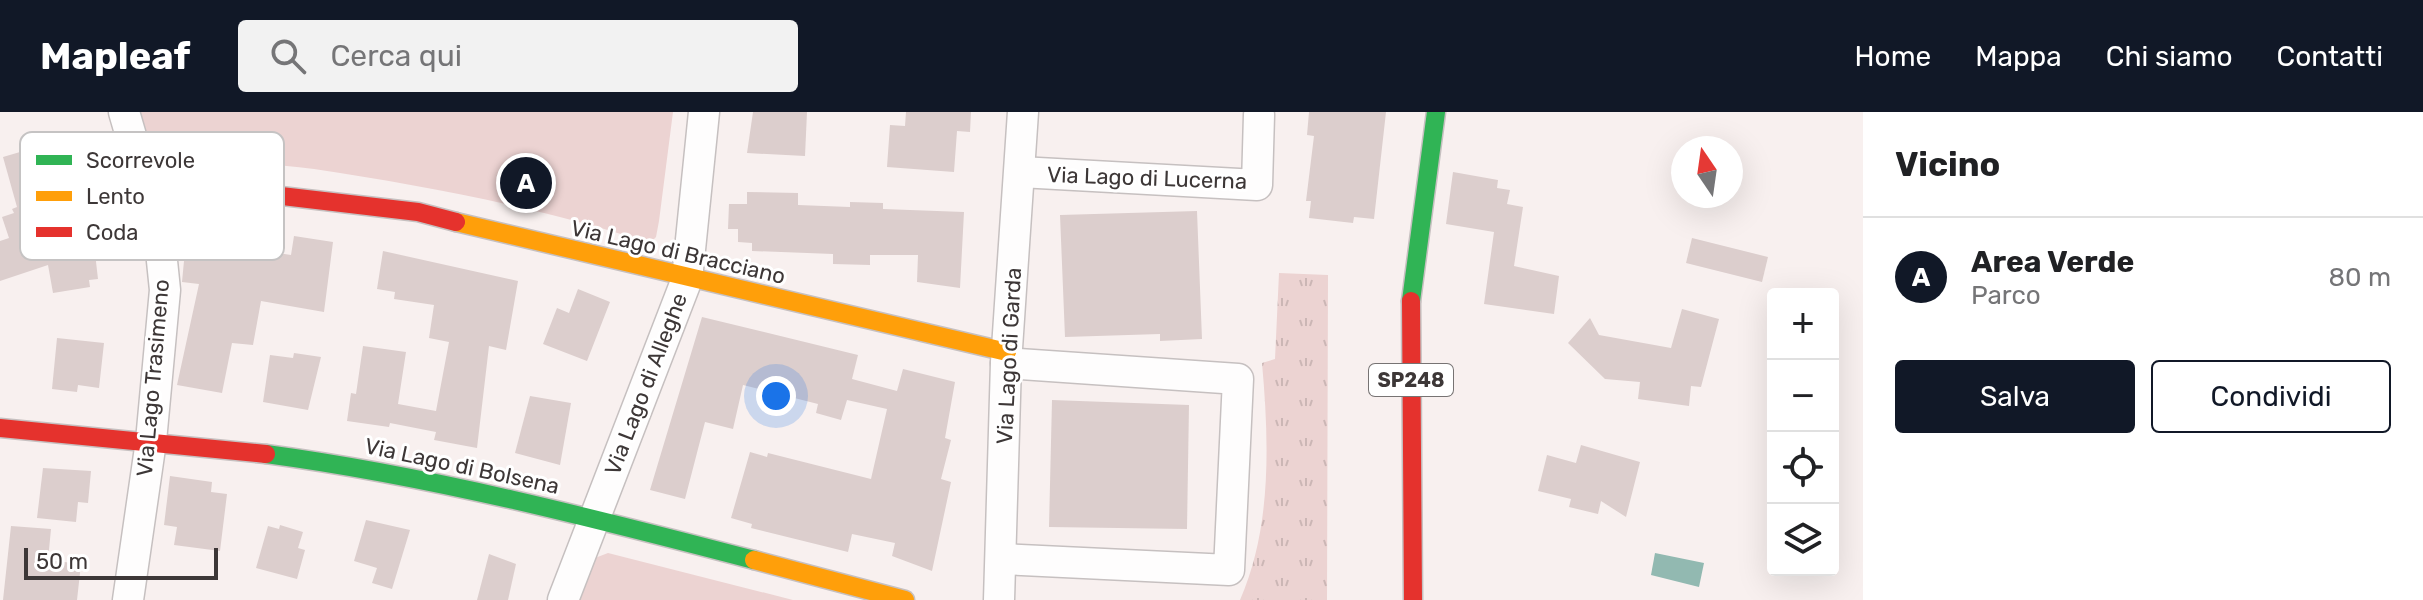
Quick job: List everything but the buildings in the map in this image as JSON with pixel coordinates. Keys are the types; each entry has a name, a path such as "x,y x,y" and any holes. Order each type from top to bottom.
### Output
{"street":[{"name":"Via Lago Trasimeno","path":"124,112 130,132"},
{"name":"Via Lago di Alleghe","path":"563,600 687,279 704,112"},
{"name":"Via Lago di Garda","path":"999,600 1007,358 1023,112"},
{"name":"SP248","path":"1413,600 1411,297 1436,112"},
{"name":"Via Lago di Lucerna","path":"1020,172 1257,185 1259,115"},
{"name":"Via Lago di Bracciano","path":"284,196 418,212 1007,358"},
{"name":"Via Lago Trasimeno","path":"128,600 151,441 165,290 162,260"},
{"path":"1002,559 1229,570 1238,379 1007,358"},
{"name":"Via Lago di Bolsena","path":"0,428 151,441 356,467 594,519 905,600"}],"green space":[{"path":"126,112 673,112 659,221 656,237 650,243 484,199 284,165 284,132 135,132"},
{"path":"1279,273 1328,275 1327,600 1240,600 1258,543 1263,513 1267,453 1262,363 1275,359"},
{"path":"608,553 793,600 577,600 595,558"}],"water":[{"path":"1655,553 1704,563 1699,587 1651,575"}],"traffic: fast":[{"path":"1411,301 1436,112"},
{"path":"266,454 450,486 754,560"}],"traffic: slow":[{"path":"456,222 1007,352"},
{"path":"754,560 905,600"}],"traffic: jam":[{"path":"284,196 418,212 456,222"},
{"path":"1411,301 1413,600"},
{"path":"0,428 266,454"}],"place":[{"name":"Area Verde","path":"526,183"}]}
